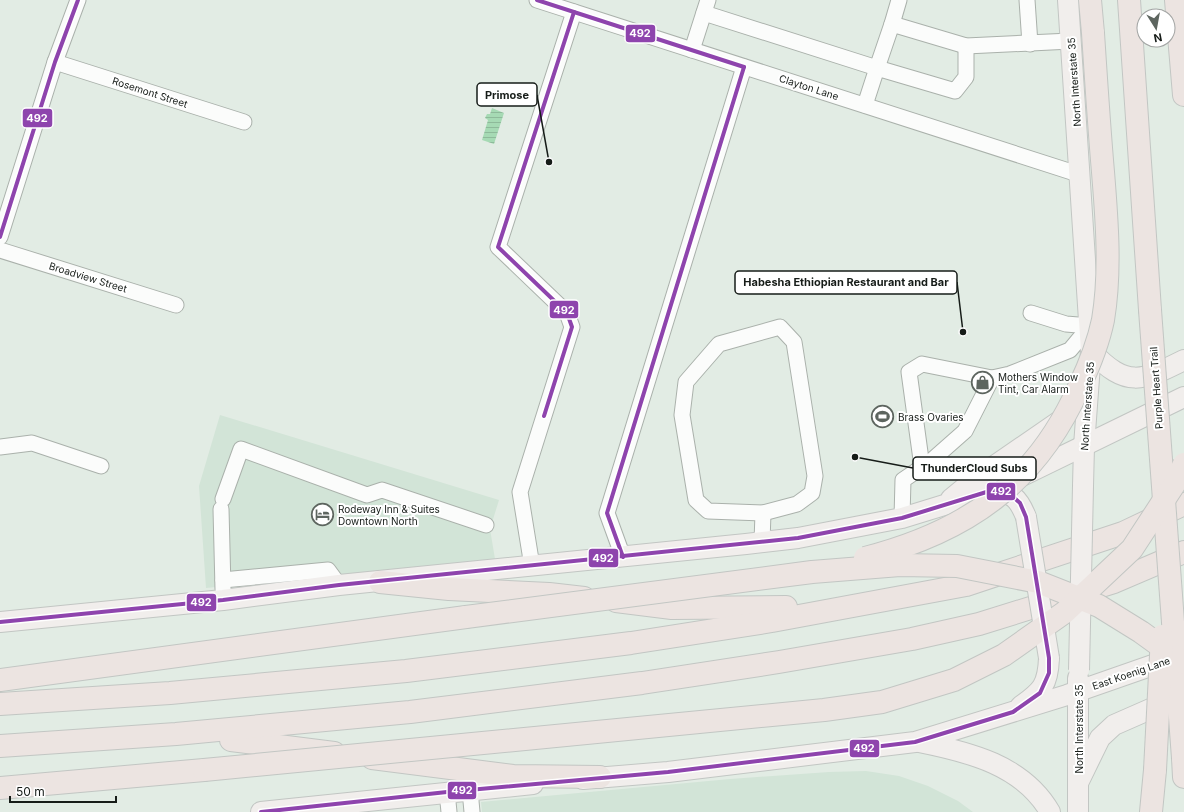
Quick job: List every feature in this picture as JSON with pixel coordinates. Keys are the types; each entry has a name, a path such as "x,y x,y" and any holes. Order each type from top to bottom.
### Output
{"highway":[{"path":"812,572 884,553 923,540 958,524 979,511 1019,477 1040,452 1067,415 1093,357 1102,321 1105,299 1107,253 1105,203 1090,0"},
{"name":"Purple Heart Trail","path":"1129,0 1150,310 1175,546 1183,768"},
{"path":"1176,0 1184,95"},
{"path":"0,788 204,770 824,710 882,702 954,680 1004,655 1065,612 1132,549 1177,480 1184,464"},
{"path":"0,704 170,693 430,668 631,643 772,621 966,585 1123,533 1184,504"},
{"path":"0,746 176,734 410,712 515,700 642,683 912,639 979,624 1114,582 1175,546"},
{"path":"1151,812 1175,546"},
{"path":"0,680 812,572 900,565 957,566 1038,582 1099,606 1141,632 1184,663"},
{"path":"380,582 449,589 549,594 672,608 779,608 902,598"},
{"path":"176,734 260,742 513,776 600,777"}],"main road":[{"name":"North Interstate 35","path":"1068,0 1081,174 1091,351 1084,446 1078,691 1078,812"},
{"path":"1091,351 1107,368 1123,376 1140,378 1153,375 1184,360"},
{"path":"941,507 980,476 1065,417 1081,391 1091,351"},
{"path":"0,622 224,600 339,585 798,538 902,518 993,490 1184,398"},
{"path":"993,490 1009,493 1020,504 1026,517 1049,658 1048,673 1040,692 1013,712"},
{"name":"East Koenig Lane","path":"915,742 1078,691 1184,654"},
{"path":"1079,781 1100,738 1114,725 1184,694"},
{"path":"261,812 334,808 446,792 668,772 915,742 949,748 982,757 1007,769 1029,785 1045,803 1050,812"}],"street":[{"path":"0,237 55,62 78,0"},
{"name":"Clayton Lane","path":"537,0 1081,174"},
{"path":"865,105 899,0"},
{"path":"1027,0 1030,44"},
{"path":"692,50 706,7 877,68 956,91 966,77 966,46"},
{"path":"532,566 520,492 572,327 567,313 498,248 574,12"},
{"path":"892,24 966,46 1071,41"},
{"name":"Rosemont Street","path":"55,62 244,122"},
{"path":"623,557 607,513 744,67"},
{"name":"Broadview Street","path":"0,250 176,305"},
{"path":"1031,313 1066,324 1090,326"},
{"path":"780,326 794,342 815,476 812,493 797,504 763,513 708,511 696,500 682,415 686,382 719,344 780,326"},
{"path":"922,467 909,372 922,364 992,378 1010,374 1070,350 1090,326"},
{"path":"902,518 903,480 922,467 965,431 992,378"},
{"path":"0,447 32,443 101,466"},
{"path":"224,600 222,504 241,449 367,495 382,490 486,524"},
{"path":"762,542 763,513"},
{"path":"223,580 328,570 339,585"},
{"path":"470,790 472,812"},
{"path":"446,792 449,812"}],"shaded area":[{"path":"492,108 504,113 494,144 482,140 488,120 485,118 487,114 490,114"},
{"path":"220,415 499,500 490,529 495,559 206,588 199,486"},
{"path":"866,771 899,776 928,786 958,801 973,812 482,812 481,802 730,779"}],"transit line":[{"name":"492","path":"0,237 55,62 78,0"},
{"name":"492","path":"537,0 744,67"},
{"name":"492","path":"544,416 572,327 567,313 498,247 574,12"},
{"name":"492","path":"623,557 607,513 744,67"},
{"name":"492","path":"0,622 223,600 339,585 798,538 902,518 993,490 1009,493 1020,503 1026,517 1049,658 1049,673 1040,693 1013,712 915,742 668,772 447,792 261,812"}],"place":[{"name":"Primose","path":"549,162"},
{"name":"Habesha Ethiopian Restaurant and Bar","path":"963,332"},
{"name":"Mothers Window Tint, Car Alarm","path":"982,383"},
{"name":"Brass Ovaries","path":"882,417"},
{"name":"ThunderCloud Subs","path":"855,457"},
{"name":"Rodeway Inn & Suites Downtown North","path":"323,515"}]}
